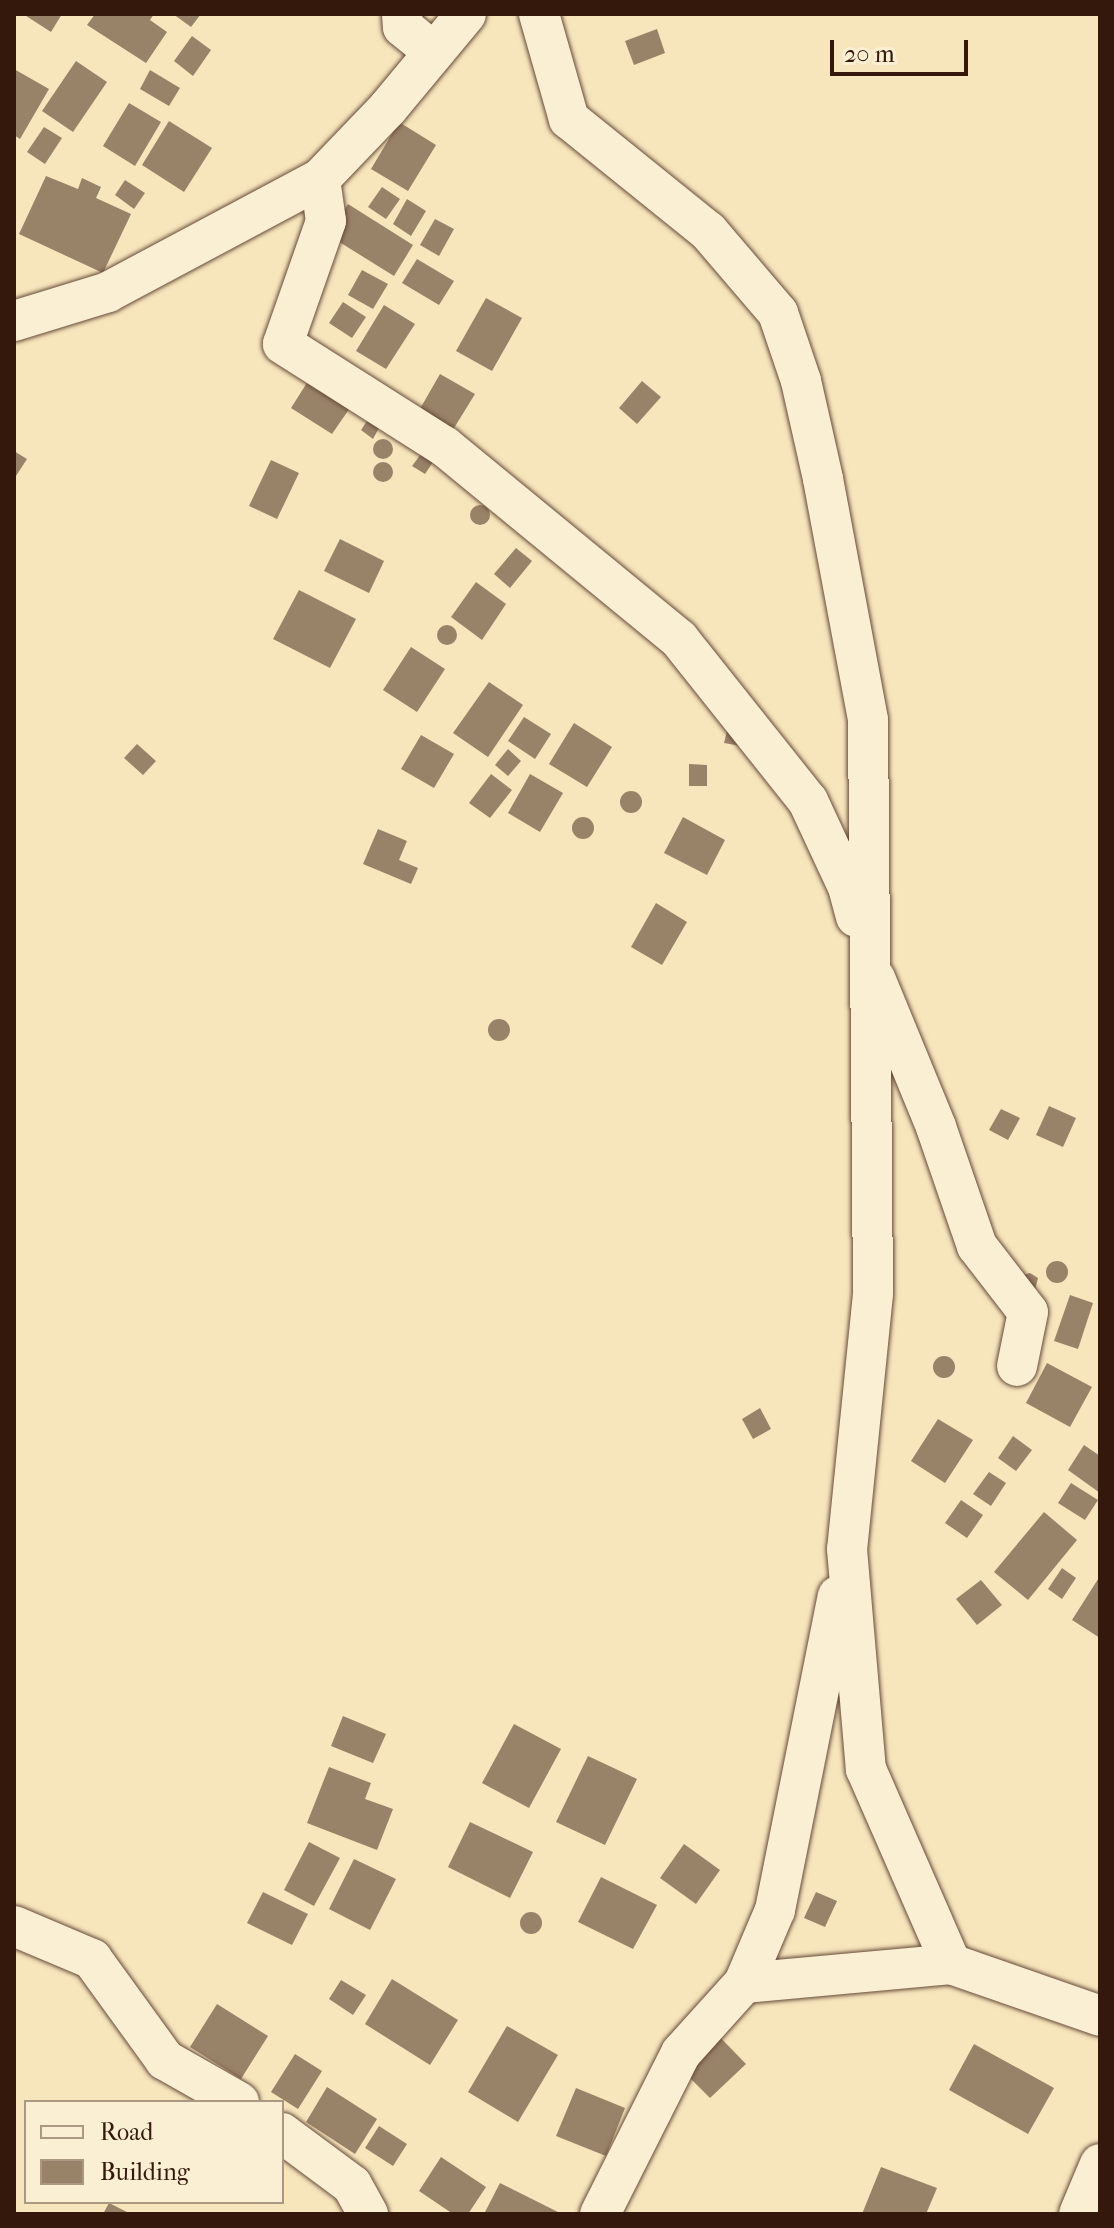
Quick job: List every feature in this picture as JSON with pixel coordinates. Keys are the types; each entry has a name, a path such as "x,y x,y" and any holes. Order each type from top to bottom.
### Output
{"street":[{"path":"402,14 403,27 434,52"},
{"path":"14,321 108,292 320,179 466,14"},
{"path":"539,14 569,119 708,231 778,313 823,479 868,720 867,958 873,1294 847,1549 775,1910 744,1983 681,2053 600,2214"},
{"path":"320,179 326,221 283,344 444,446 679,639 808,801 848,887 867,958 936,1127 977,1246 1028,1312 1017,1366"},
{"path":"847,1549 866,1769 951,1964"},
{"path":"14,1926 92,1959 165,2060 235,2100"},
{"path":"744,1983 951,1964 1100,2016"},
{"path":"284,2134 352,2185 368,2214"},
{"path":"1079,2214 1100,2164"}],"building":[{"path":"23,14 62,14 51,32"},
{"path":"95,14 154,14 150,20 167,32 146,63 87,25"},
{"path":"173,14 201,14 191,27"},
{"path":"657,29 665,53 634,65 625,41"},
{"path":"192,36 211,50 193,76 174,61"},
{"path":"76,61 107,82 73,132 42,111"},
{"path":"14,69 49,89 20,139 14,135"},
{"path":"150,70 180,88 169,106 140,89"},
{"path":"129,103 161,122 135,166 103,146"},
{"path":"169,121 212,148 184,192 142,165"},
{"path":"399,122 436,145 408,191 371,169"},
{"path":"44,127 62,138 45,164 27,152"},
{"path":"46,176 78,189 82,178 101,187 96,198 131,214 103,273 19,234"},
{"path":"125,180 145,193 134,209 115,195"},
{"path":"382,187 400,199 386,219 368,207"},
{"path":"407,199 426,211 411,236 393,224"},
{"path":"348,204 413,245 394,276 328,235"},
{"path":"435,219 454,229 439,256 420,245"},
{"path":"417,259 454,281 439,305 402,283"},
{"path":"362,270 388,284 373,309 348,295"},
{"path":"486,298 522,318 492,371 456,351"},
{"path":"343,302 366,317 352,338 329,323"},
{"path":"384,305 415,324 386,369 356,351"},
{"path":"440,374 475,394 451,433 417,414"},
{"path":"310,378 352,405 332,434 291,408"},
{"path":"642,381 661,397 637,424 619,408"},
{"path":"369,418 380,426 373,439 361,430"},
{"path":"383,439 390,442 393,449 390,456 383,459 376,456 373,449 376,442"},
{"path":"14,451 27,459 14,479"},
{"path":"421,454 433,462 425,474 412,466"},
{"path":"271,460 299,473 277,519 249,506"},
{"path":"383,462 390,465 393,472 390,479 383,482 376,479 373,472 376,465"},
{"path":"480,505 487,508 490,515 487,522 480,525 473,522 470,515 473,508"},
{"path":"340,539 384,561 369,593 324,571"},
{"path":"516,548 532,561 510,588 494,574"},
{"path":"476,582 506,604 482,640 451,617"},
{"path":"299,590 356,619 330,668 273,639"},
{"path":"447,625 454,628 457,635 454,642 447,645 440,642 437,635 440,628"},
{"path":"411,647 445,669 417,712 383,690"},
{"path":"489,682 523,705 488,757 453,733"},
{"path":"524,717 551,734 535,759 508,741"},
{"path":"574,723 612,747 587,787 549,764"},
{"path":"728,727 741,746 724,743"},
{"path":"421,735 454,754 434,788 401,769"},
{"path":"137,744 156,761 143,775 124,758"},
{"path":"508,749 521,761 508,776 495,765"},
{"path":"689,764 707,765 707,786 689,786"},
{"path":"491,774 512,790 490,818 469,803"},
{"path":"530,774 563,793 540,832 508,813"},
{"path":"631,791 639,794 642,802 639,810 631,813 623,810 620,802 623,794"},
{"path":"583,817 591,820 594,828 591,836 583,839 575,836 572,828 575,820"},
{"path":"683,817 725,840 707,875 664,853"},
{"path":"378,829 407,841 399,860 418,868 411,884 363,864"},
{"path":"656,903 687,922 662,965 631,947"},
{"path":"499,1019 507,1022 510,1030 507,1038 499,1041 491,1038 488,1030 491,1022"},
{"path":"1049,1106 1076,1118 1063,1147 1036,1135"},
{"path":"1001,1109 1020,1118 1008,1140 989,1130"},
{"path":"1057,1261 1065,1264 1068,1272 1065,1280 1057,1283 1049,1280 1046,1272 1049,1264"},
{"path":"1030,1273 1038,1278 1034,1294 1022,1275"},
{"path":"1070,1295 1093,1303 1078,1349 1054,1341"},
{"path":"944,1356 952,1359 955,1367 952,1375 944,1378 936,1375 933,1367 936,1359"},
{"path":"1047,1363 1092,1387 1070,1427 1026,1403"},
{"path":"760,1408 771,1429 753,1439 742,1419"},
{"path":"938,1419 973,1440 945,1483 911,1461"},
{"path":"1013,1436 1032,1450 1016,1471 998,1458"},
{"path":"1084,1445 1100,1456 1100,1493 1068,1470"},
{"path":"989,1472 1006,1483 991,1506 973,1494"},
{"path":"1071,1483 1098,1500 1085,1520 1058,1503"},
{"path":"961,1500 983,1515 967,1538 945,1523"},
{"path":"1044,1512 1077,1540 1028,1600 994,1572"},
{"path":"1062,1568 1076,1578 1062,1599 1048,1589"},
{"path":"1100,1576 1100,1638 1072,1620"},
{"path":"981,1580 1002,1605 977,1625 956,1599"},
{"path":"343,1716 386,1734 373,1763 331,1746"},
{"path":"514,1724 561,1749 529,1808 482,1783"},
{"path":"588,1756 637,1779 605,1845 556,1822"},
{"path":"329,1767 371,1783 365,1799 393,1809 377,1850 307,1823"},
{"path":"470,1822 533,1852 510,1898 448,1867"},
{"path":"309,1842 340,1858 314,1906 284,1890"},
{"path":"684,1844 720,1870 696,1904 660,1878"},
{"path":"354,1859 396,1879 370,1930 329,1909"},
{"path":"601,1877 657,1905 633,1949 578,1922"},
{"path":"263,1892 308,1914 292,1945 247,1923"},
{"path":"816,1892 837,1901 825,1927 804,1918"},
{"path":"531,1912 539,1915 542,1923 539,1931 531,1934 523,1931 520,1923 523,1915"},
{"path":"392,1979 458,2020 430,2065 365,2024"},
{"path":"341,1980 366,1995 353,2015 329,1999"},
{"path":"217,2004 268,2036 241,2079 190,2047"},
{"path":"507,2026 558,2055 518,2122 468,2092"},
{"path":"714,2031 746,2064 710,2098 678,2066"},
{"path":"974,2044 1054,2088 1028,2134 949,2090"},
{"path":"295,2054 322,2071 298,2109 271,2092"},
{"path":"327,2087 377,2119 355,2154 306,2122"},
{"path":"576,2088 625,2108 606,2156 556,2136"},
{"path":"379,2126 407,2144 393,2166 365,2148"},
{"path":"441,2157 486,2187 468,2214 453,2214 419,2191"},
{"path":"881,2167 937,2188 926,2214 862,2214"},
{"path":"500,2183 562,2214 484,2214"},
{"path":"111,2204 131,2214 103,2214"}]}
